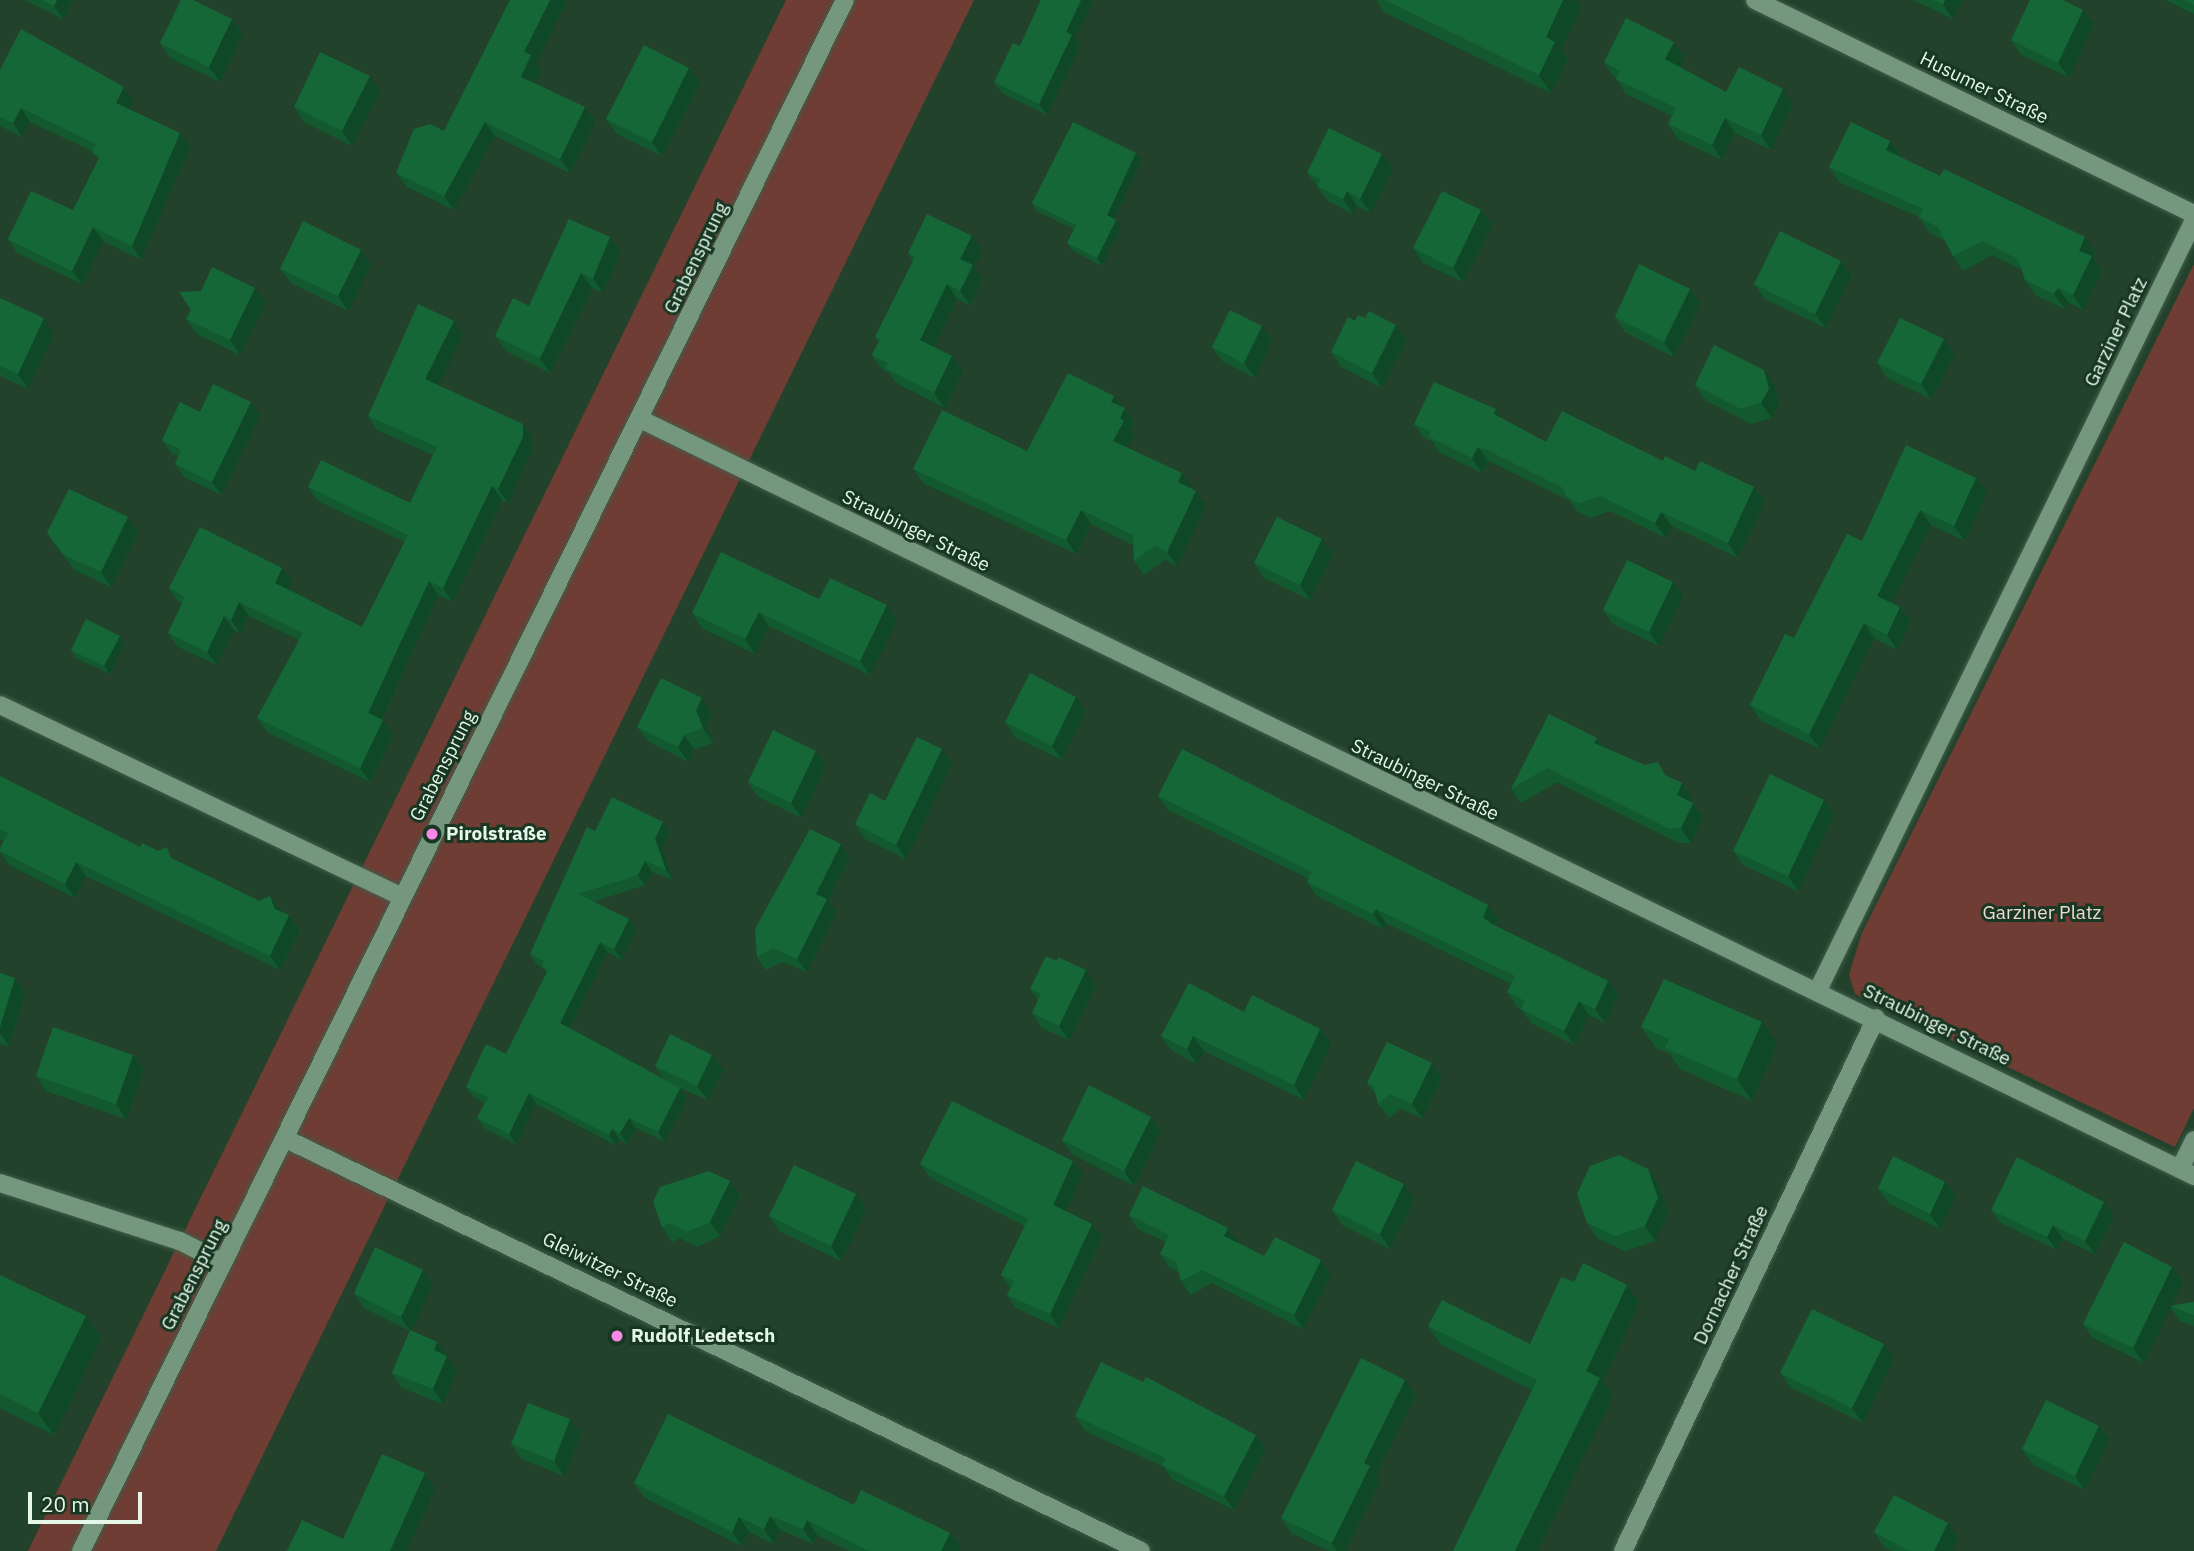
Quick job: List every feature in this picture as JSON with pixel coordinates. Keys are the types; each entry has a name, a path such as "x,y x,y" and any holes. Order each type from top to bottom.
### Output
{"street":[{"name":"Grabensprung","path":"80,1551 286,1139 401,896 640,419 845,0"},
{"name":"Husumer Straße","path":"1755,0 2194,214"},
{"name":"Garziner Platz","path":"1818,990 2194,220"},
{"name":"Straubinger Straße","path":"640,419 1370,777 1877,1018 2187,1172"},
{"path":"0,705 401,896"},
{"name":"Dornacher Straße","path":"1623,1551 1877,1018"},
{"name":"Gleiwitzer Straße","path":"286,1139 1141,1551"},
{"path":"2187,1172 2194,1140"},
{"path":"0,1183 180,1241 223,1263"}],"green space":[{"path":"786,0 974,0 216,1551 28,1551"},
{"name":"Garziner Platz","path":"2194,264 2194,1108 2175,1147 1855,994 1849,975 1861,935"}],"building":[{"path":"42,0 57,0 54,6"},
{"path":"181,0 193,0 232,19 209,67 160,43"},
{"path":"510,0 550,0 524,52 531,55 521,77 585,107 560,159 485,122 444,196 396,173 414,129 430,124 444,131"},
{"path":"1041,0 1081,0 1066,32 1072,35 1039,104 994,82 1013,43 1020,46"},
{"path":"1385,0 1563,0 1546,37 1555,42 1539,75"},
{"path":"2030,0 2063,0 2083,10 2058,63 2011,40"},
{"path":"1626,18 1674,42 1665,59 1726,92 1739,67 1783,89 1761,135 1725,118 1712,145 1668,124 1676,108 1616,79 1620,71 1604,62"},
{"path":"21,29 124,87 116,103 180,133 132,246 93,227 72,271 8,239 31,191 73,210 100,156 92,152 96,144 21,108 13,123 0,117 0,70"},
{"path":"644,45 689,68 652,142 606,119"},
{"path":"320,52 370,76 342,131 294,107"},
{"path":"1073,122 1136,153 1107,215 1116,220 1097,258 1067,243 1076,225 1032,203"},
{"path":"1851,122 1890,141 1886,150 1940,176 1944,169 2085,237 2079,251 2092,256 2073,295 2058,288 2054,294 2025,280 2018,259 1982,241 1953,256 1938,227 1919,218 1923,209 1829,167"},
{"path":"1329,128 1382,154 1360,199 1347,191 1343,199 1317,186 1321,179 1307,173"},
{"path":"1442,191 1481,210 1453,268 1413,248"},
{"path":"927,214 972,236 960,259 973,265 960,291 947,284 920,340 952,356 934,393 885,368 888,363 872,355 880,339 875,337 915,257 908,253"},
{"path":"569,219 610,237 593,278 581,273 540,358 495,336 513,298 529,306"},
{"path":"303,221 361,250 338,296 280,269"},
{"path":"1780,231 1841,261 1815,314 1754,284"},
{"path":"1639,264 1690,289 1664,342 1615,317"},
{"path":"212,267 255,288 230,340 186,319 191,310 179,292 201,291"},
{"path":"0,298 44,318 18,374 0,366"},
{"path":"418,304 454,321 425,379 523,424 523,437 498,489 492,486 443,588 429,581 368,713 383,720 360,768 257,718 303,633 239,602 231,620 224,616 207,652 168,633 185,597 169,588 200,527 282,568 275,583 362,627 408,535 308,487 321,460 410,503 437,447 368,416"},
{"path":"1230,310 1262,326 1244,363 1212,347"},
{"path":"1369,311 1396,325 1372,373 1331,352 1348,317 1355,321 1358,315 1365,318"},
{"path":"1900,318 1944,339 1921,384 1877,363"},
{"path":"1714,345 1764,370 1769,389 1761,403 1741,409 1695,385"},
{"path":"1068,373 1114,396 1111,402 1125,408 1120,418 1124,421 1113,441 1182,473 1178,482 1196,491 1167,552 1155,546 1134,561 1133,535 1081,510 1066,540 913,469 942,410 1027,451"},
{"path":"1434,382 1496,409 1494,414 1546,442 1562,411 1663,461 1665,456 1695,471 1700,461 1754,487 1728,543 1661,512 1655,523 1600,496 1579,503 1566,496 1563,488 1485,449 1478,447 1472,458 1429,437 1431,432 1414,424"},
{"path":"213,384 251,402 212,482 175,464 181,450 162,440 180,402 200,412"},
{"path":"1906,445 1976,478 1954,526 1920,510 1877,596 1900,607 1887,635 1864,623 1809,734 1750,705 1785,634 1794,638 1847,534 1862,541"},
{"path":"69,489 128,517 101,572 64,555 47,533"},
{"path":"1277,517 1322,539 1300,585 1254,563"},
{"path":"721,552 819,599 830,578 887,605 860,661 759,612 745,639 692,613"},
{"path":"1627,560 1673,582 1649,632 1603,610"},
{"path":"86,619 120,636 104,666 71,650"},
{"path":"1030,673 1076,697 1052,746 1005,722"},
{"path":"661,678 702,698 696,710 703,728 684,735 678,747 637,727"},
{"path":"1549,714 1597,738 1594,743 1645,765 1658,762 1665,775 1682,783 1677,795 1693,803 1681,828 1668,828 1547,768 1511,789"},
{"path":"773,730 816,751 791,803 748,782"},
{"path":"917,737 942,749 896,845 855,824 870,793 885,801"},
{"path":"1182,749 1488,905 1483,917 1492,924 1608,981 1595,1009 1579,1001 1564,1031 1521,1009 1525,1001 1507,992 1515,976 1376,909 1373,914 1307,882 1312,872 1158,796"},
{"path":"1770,774 1824,800 1788,876 1733,851"},
{"path":"0,776 140,847 142,843 158,851 167,847 171,858 259,901 270,896 275,909 289,915 270,956 76,862 65,884 0,851 8,833 0,829"},
{"path":"612,797 663,822 655,839 666,870 645,861 638,875 578,894 629,919 614,949 600,942 560,1023 680,1088 658,1132 629,1118 620,1133 612,1129 609,1135 529,1093 509,1134 477,1118 488,1097 466,1087 486,1044 506,1054 548,970 542,967 544,961 530,954 587,827 595,831"},
{"path":"810,829 841,844 816,894 827,899 797,959 773,948 757,957 755,929"},
{"path":"1046,956 1057,961 1058,957 1086,970 1059,1026 1032,1013 1041,994 1030,989"},
{"path":"0,973 15,978 0,1027"},
{"path":"1664,979 1762,1022 1737,1079 1665,1048 1669,1039 1641,1027"},
{"path":"1189,983 1244,1012 1252,995 1320,1029 1294,1085 1193,1036 1187,1049 1161,1036"},
{"path":"53,1027 133,1055 116,1104 36,1076"},
{"path":"670,1034 712,1055 697,1086 655,1066"},
{"path":"1387,1042 1432,1063 1412,1104 1390,1094 1378,1104 1374,1086 1367,1083"},
{"path":"1089,1085 1151,1117 1124,1171 1062,1140"},
{"path":"952,1101 1073,1161 1053,1205 1092,1224 1050,1314 1007,1295 1014,1281 1001,1275 1028,1219 920,1164"},
{"path":"1619,1155 1648,1169 1658,1198 1645,1226 1615,1236 1587,1223 1577,1194 1590,1166"},
{"path":"1893,1156 1945,1182 1930,1214 1878,1188"},
{"path":"2017,1157 2104,1202 2085,1241 2053,1225 2047,1237 1991,1210"},
{"path":"1356,1161 1404,1184 1380,1234 1332,1210"},
{"path":"794,1165 856,1194 831,1246 769,1216"},
{"path":"709,1171 730,1181 710,1222 687,1232 670,1223 662,1227 653,1202 660,1187"},
{"path":"1143,1186 1228,1228 1224,1236 1264,1256 1275,1237 1321,1260 1294,1315 1202,1270 1181,1281 1176,1262 1160,1254 1169,1235 1129,1215"},
{"path":"2124,1242 2172,1267 2133,1348 2083,1324"},
{"path":"375,1247 423,1270 401,1317 354,1293"},
{"path":"1583,1263 1627,1285 1586,1371 1600,1378 1515,1551 1453,1551 1537,1380 1428,1326 1442,1300 1530,1344 1561,1277 1574,1282"},
{"path":"0,1275 86,1316 38,1413 0,1394"},
{"path":"2194,1302 2194,1315 2170,1306"},
{"path":"1812,1309 1884,1344 1852,1408 1780,1373"},
{"path":"410,1330 437,1342 434,1350 447,1356 433,1389 392,1373"},
{"path":"1361,1358 1405,1380 1364,1463 1370,1466 1332,1543 1281,1518"},
{"path":"1101,1362 1143,1382 1146,1377 1256,1435 1224,1496 1162,1465 1165,1458 1075,1416"},
{"path":"2046,1400 2099,1426 2075,1476 2022,1449"},
{"path":"528,1403 570,1419 554,1461 511,1444"},
{"path":"668,1414 854,1505 861,1490 950,1533 941,1551 869,1551 807,1520 803,1529 770,1516 764,1529 739,1517 732,1532 634,1483"},
{"path":"382,1454 425,1473 390,1551 287,1551 302,1520 343,1539"},
{"path":"1894,1495 1948,1523 1934,1551 1909,1551 1874,1532"}],"place":[{"name":"Pirolstraße","path":"432,834"},
{"name":"Rudolf Ledetsch","path":"617,1336"}]}
